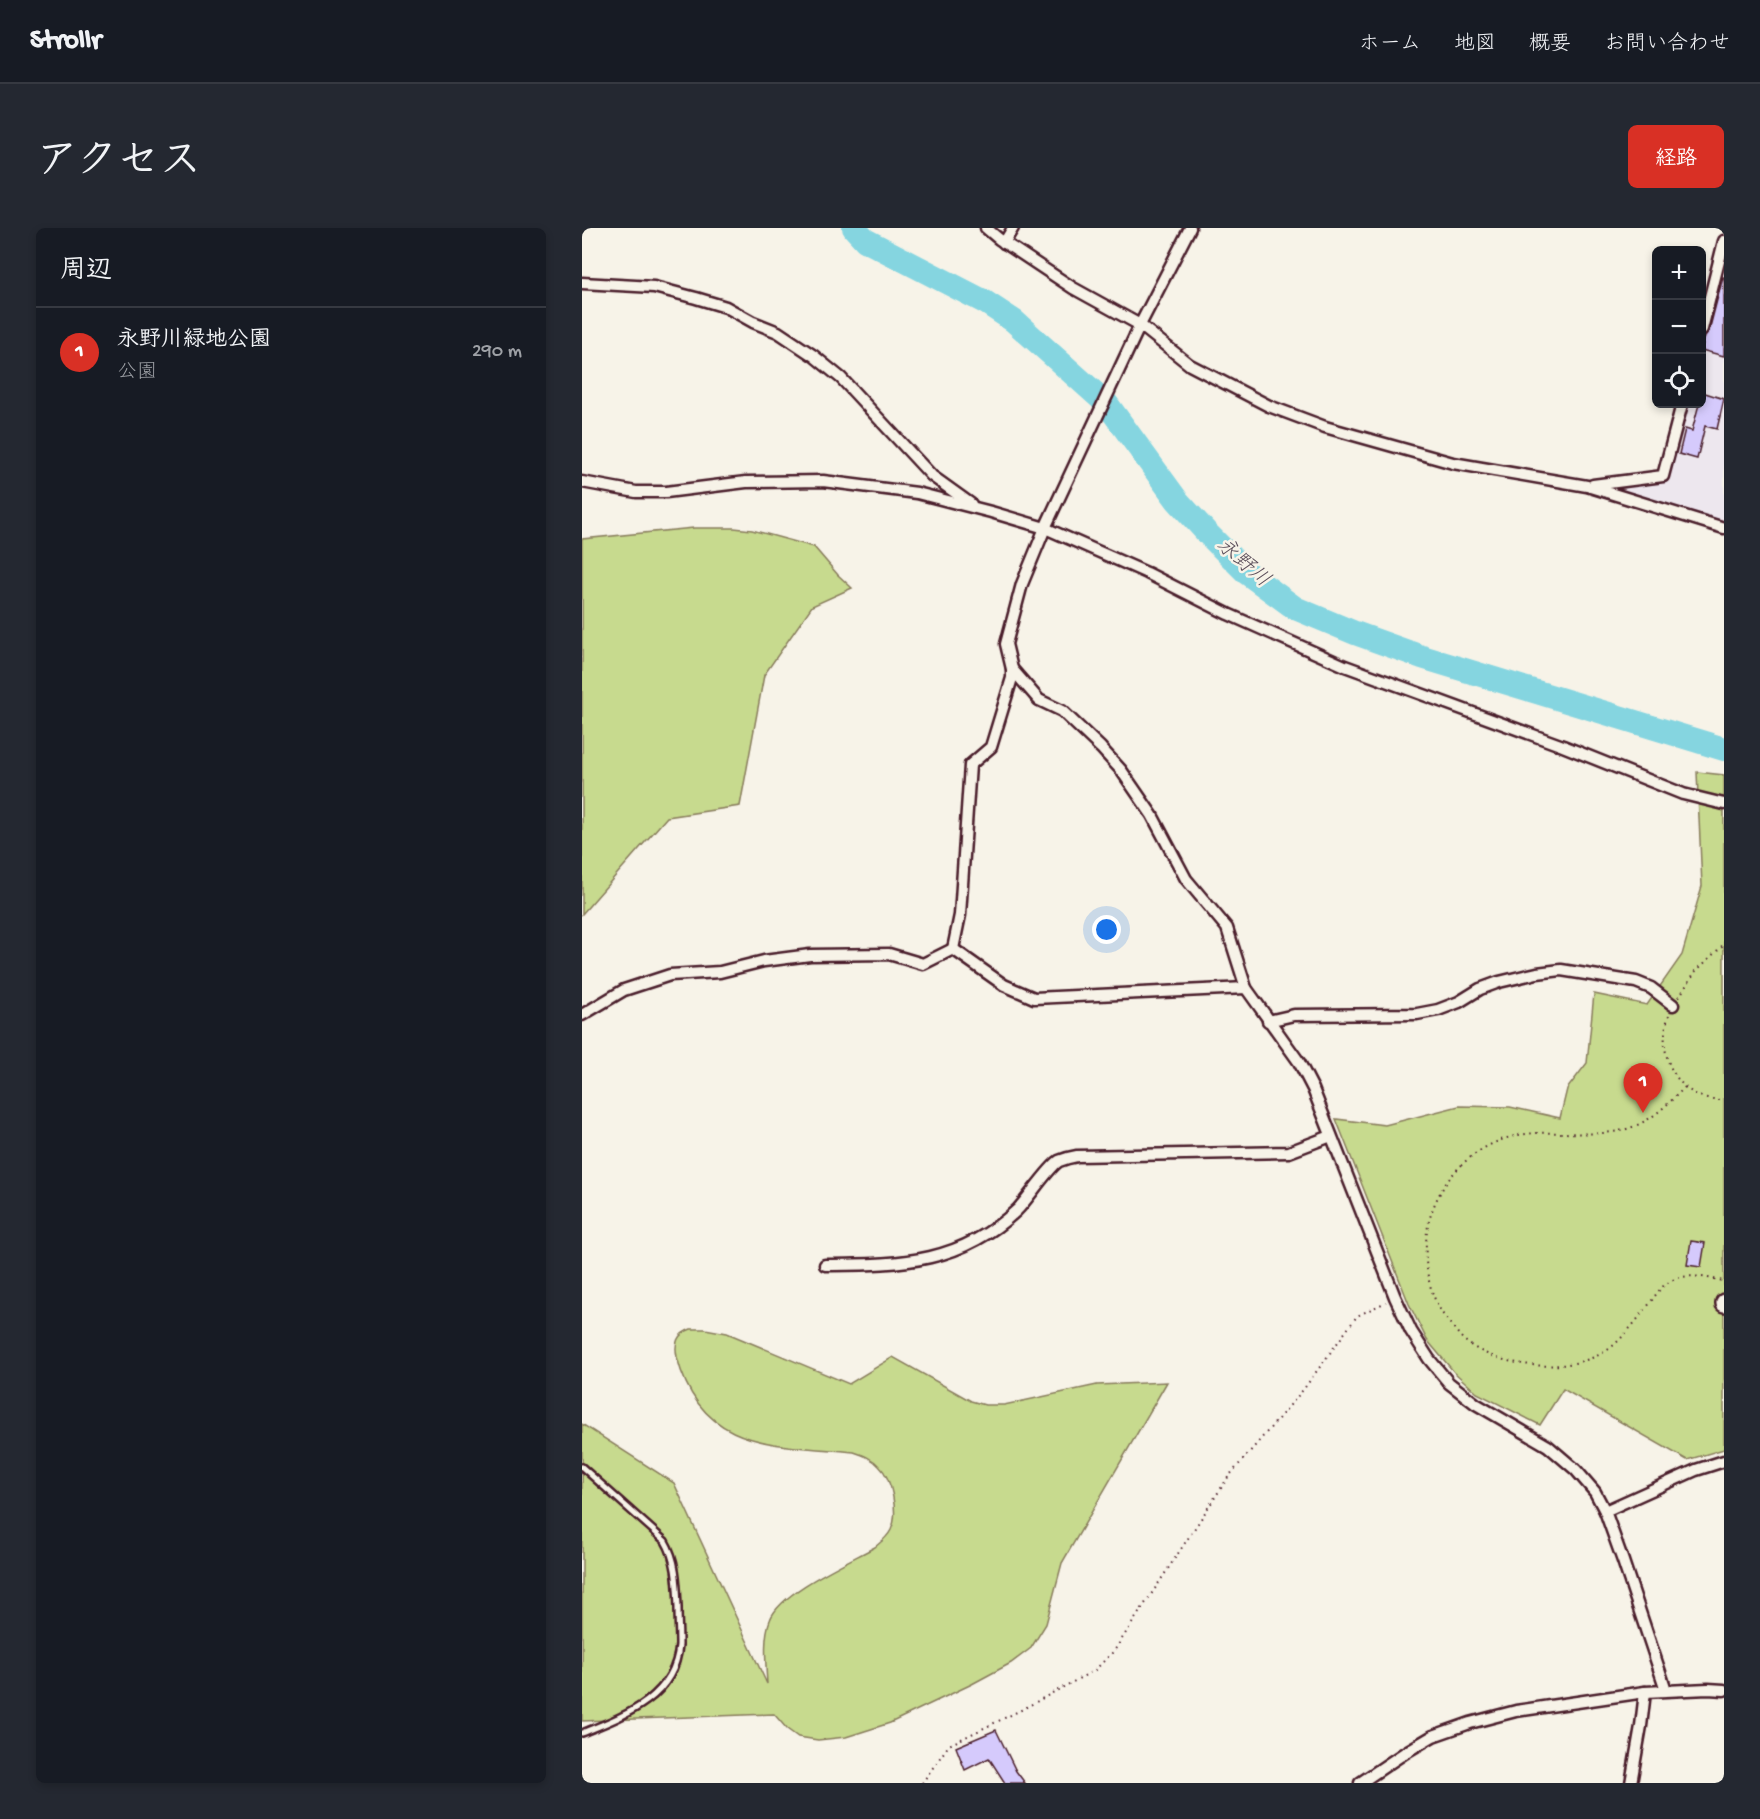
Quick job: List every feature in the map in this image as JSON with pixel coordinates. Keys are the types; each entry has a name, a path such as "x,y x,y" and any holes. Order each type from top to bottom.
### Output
{"street":[{"path":"986,228 1004,243 1073,288 1140,326 1190,365 1234,389 1301,419 1453,463 1587,486 1724,528"},
{"path":"1004,243 1013,228"},
{"path":"953,949 960,915 970,765 991,747 1012,678 1006,644 1022,584 1045,528 1140,326 1190,228"},
{"path":"1706,310 1724,241"},
{"path":"582,283 654,287 726,307 753,322 778,332 841,378 932,476 977,508"},
{"path":"1587,486 1663,476 1681,408"},
{"path":"582,482 636,492 666,492 746,482 824,481 917,494 977,508 1045,528 1345,666 1563,746 1683,794 1724,804"},
{"path":"1012,669 1039,700 1062,711 1121,770 1152,815 1186,879 1227,928 1246,988 1299,1062 1312,1089 1395,1297 1411,1331 1429,1359 1449,1383 1476,1404 1548,1446 1595,1492 1605,1512 1666,1690"},
{"path":"953,949 1004,985 1034,998 1246,988"},
{"path":"582,1015 624,990 670,975 720,972 764,961 810,955 889,954 923,964 953,949"},
{"path":"1268,1021 1294,1015 1417,1014 1438,1010 1459,1002 1480,989 1498,982 1561,970 1636,982 1651,988 1673,1005"},
{"path":"825,1265 882,1264 921,1260 960,1249 999,1224 1017,1209 1058,1162 1077,1156 1289,1152 1331,1136"},
{"path":"1605,1512 1696,1470 1724,1461"},
{"path":"1360,1783 1433,1736 1516,1711 1645,1692 1724,1690"},
{"path":"1631,1783 1645,1692"}],"lane":[{"path":"582,1467 665,1541 672,1553 677,1588 679,1647 670,1679 659,1691 642,1706 625,1716 582,1733"}],"path":[{"path":"1720,1100 1700,1096 1676,1078 1664,1044 1667,1017 1673,1005 1695,972 1724,944"},
{"path":"1685,1087 1658,1114 1623,1130 1604,1133 1520,1135 1496,1142 1476,1153 1454,1171 1432,1212 1426,1232 1425,1256 1428,1276 1436,1302 1446,1320 1465,1341 1490,1355 1546,1366 1584,1361 1612,1346 1634,1324 1659,1289 1671,1281 1684,1277 1724,1281"},
{"path":"922,1783 949,1745 1095,1670 1114,1651 1229,1476 1303,1390 1357,1316 1395,1297"}],"shaded area":[{"path":"1724,255 1724,525 1609,490 1668,478 1686,408 1706,408 1706,329"}],"green space":[{"path":"694,528 752,530 814,547 852,588 812,606 764,675 740,806 667,817 582,914 582,539"},
{"path":"1697,772 1724,775 1724,1449 1687,1460 1563,1389 1540,1425 1477,1393 1454,1372 1427,1340 1409,1304 1336,1119 1385,1125 1459,1106 1510,1107 1560,1118 1567,1089 1587,1063 1594,994 1647,1005 1682,955 1702,886"},
{"path":"691,1329 727,1333 849,1384 893,1357 971,1401 985,1405 1004,1405 1097,1385 1167,1382 1062,1563 1046,1624 1031,1648 1011,1663 890,1723 846,1737 818,1740 798,1737 787,1729 774,1714 582,1721 582,1424 674,1483 767,1684 766,1635 776,1609 800,1589 875,1547 888,1535 893,1523 894,1506 891,1487 884,1472 870,1459 854,1452 796,1447 745,1437 723,1426 704,1410 688,1388 676,1352 676,1343 680,1336"}],"building":[{"path":"1724,277 1724,356 1706,351 1706,335"},
{"path":"1706,393 1724,399 1717,429 1705,426 1697,459 1679,454 1685,429 1692,431 1698,408 1706,408"},
{"path":"1691,1241 1705,1243 1701,1267 1687,1265"},
{"path":"996,1730 1016,1771 1025,1783 1005,1783 989,1758 965,1770 956,1747"}],"waterway":[{"name":"永野川","path":"854,228 865,240 985,302 1014,321 1107,404 1177,500 1207,533 1247,573 1295,608 1422,657 1724,749"}],"place":[{"name":"永野川緑地公園","path":"1643,1113"}]}
